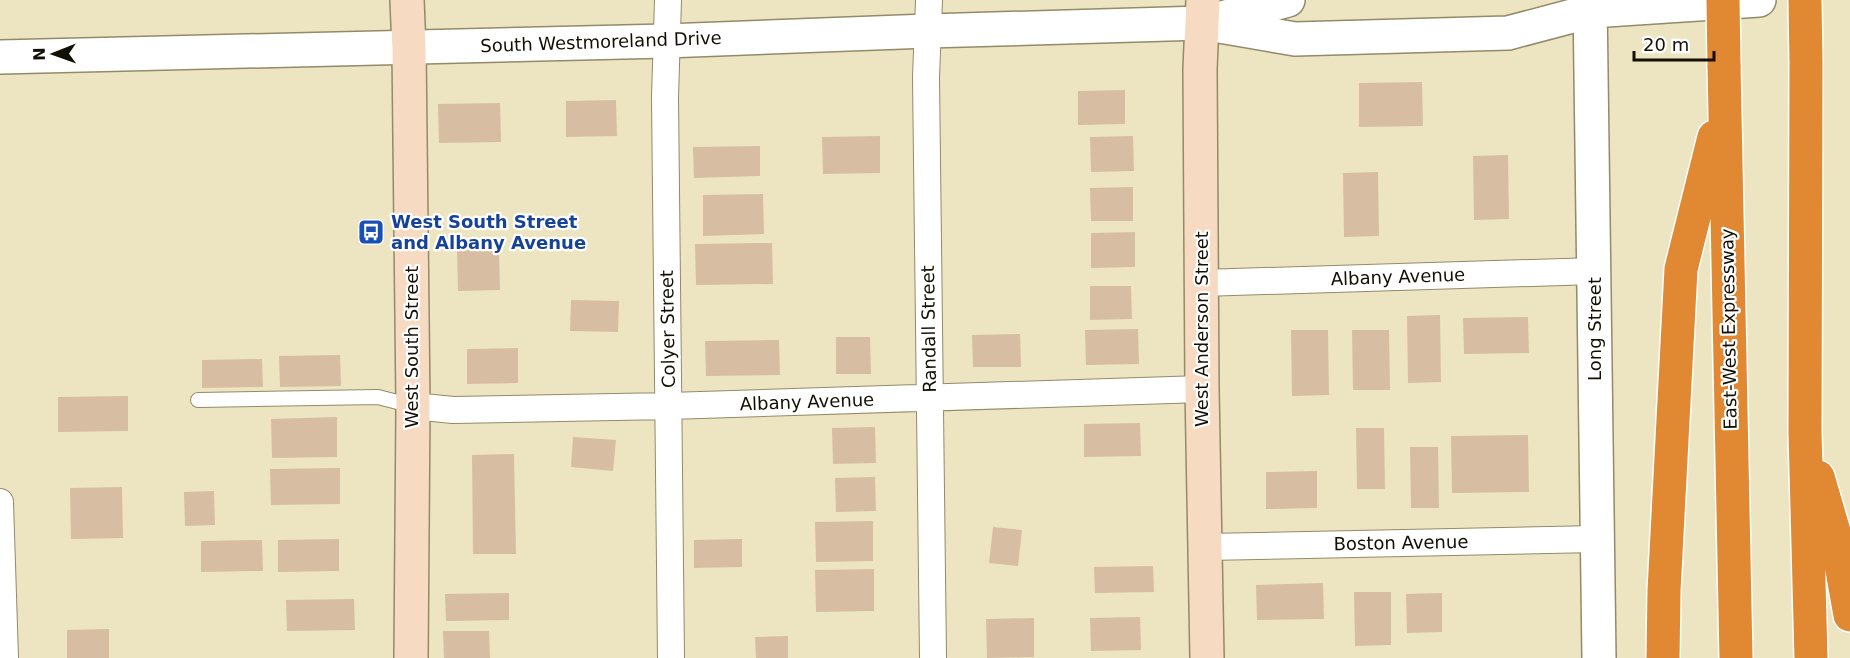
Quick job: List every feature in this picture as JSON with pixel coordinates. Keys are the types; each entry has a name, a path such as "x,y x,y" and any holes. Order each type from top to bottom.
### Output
{"highway":[{"name":"East-West Expressway","path":"1723,0 1736,658"},
{"path":"1805,0 1805,432 1811,658"},
{"path":"1663,658 1664,591 1681,270 1724,79"},
{"path":"1805,432 1837,542 1850,615"}],"main road":[{"name":"West South Street","path":"407,0 413,406 411,658"},
{"name":"West Anderson Street","path":"1203,12 1200,69 1202,389 1207,658"}],"street":[{"name":"Colyer Street","path":"668,0 665,97 671,658"},
{"name":"South Westmoreland Drive","path":"0,57 666,41 929,16 1203,12 1288,0"},
{"name":"South Westmoreland Drive","path":"1536,0 1590,5 1759,0"},
{"name":"South Westmoreland Drive","path":"1203,12 1295,39 1508,33 1590,5"},
{"name":"Long Street","path":"1590,5 1599,658"},
{"name":"Randall Street","path":"929,16 926,85 933,658"},
{"name":"Albany Avenue","path":"1202,283 1595,271"},
{"name":"Albany Avenue","path":"413,406 453,410 669,406 1202,389"},
{"path":"0,502 4,658"},
{"name":"Boston Avenue","path":"1206,547 1597,539"}],"lane":[{"path":"198,400 378,398 413,406"}],"building":[{"path":"1422,82 1423,126 1359,127 1359,83"},
{"path":"1125,90 1125,124 1078,125 1078,91"},
{"path":"616,100 617,136 566,137 566,101"},
{"path":"500,103 501,142 439,143 438,104"},
{"path":"880,136 880,173 823,174 822,137"},
{"path":"1133,136 1134,171 1091,172 1090,137"},
{"path":"760,146 760,176 694,178 693,147"},
{"path":"1508,155 1509,219 1474,220 1473,156"},
{"path":"1378,172 1379,236 1344,237 1343,173"},
{"path":"1133,187 1133,221 1091,221 1090,188"},
{"path":"763,194 764,234 703,236 703,195"},
{"path":"1135,232 1135,267 1091,268 1091,233"},
{"path":"772,243 773,284 696,285 695,244"},
{"path":"499,249 500,290 458,291 457,250"},
{"path":"1090,286 1131,286 1132,319 1090,320"},
{"path":"571,300 619,301 618,332 570,331"},
{"path":"1440,315 1441,382 1408,383 1407,316"},
{"path":"1528,317 1529,353 1464,354 1463,318"},
{"path":"1138,329 1139,364 1086,365 1085,330"},
{"path":"1291,330 1328,330 1329,395 1292,396"},
{"path":"1352,330 1389,330 1390,390 1353,390"},
{"path":"1020,334 1021,367 973,367 972,335"},
{"path":"836,337 870,337 871,374 836,374"},
{"path":"779,340 780,375 706,376 705,341"},
{"path":"518,348 518,383 467,384 467,349"},
{"path":"340,355 341,386 280,387 279,356"},
{"path":"262,359 263,387 202,388 202,360"},
{"path":"128,396 128,431 58,432 58,397"},
{"path":"337,417 337,457 272,458 271,419"},
{"path":"1140,423 1141,456 1084,457 1084,424"},
{"path":"875,427 876,463 833,464 832,428"},
{"path":"1356,428 1384,428 1385,489 1357,489"},
{"path":"1528,435 1529,492 1452,493 1451,436"},
{"path":"573,437 616,440 613,471 571,467"},
{"path":"1410,447 1438,447 1439,508 1411,508"},
{"path":"514,454 516,554 473,554 472,455"},
{"path":"340,468 340,504 271,505 270,469"},
{"path":"1317,471 1317,508 1266,509 1266,472"},
{"path":"875,477 876,511 836,512 835,478"},
{"path":"122,487 123,538 71,539 70,488"},
{"path":"214,491 215,525 185,526 184,492"},
{"path":"873,521 873,561 816,562 815,522"},
{"path":"993,527 1022,530 1018,566 989,563"},
{"path":"339,539 339,571 278,572 278,540"},
{"path":"742,539 742,567 694,568 694,540"},
{"path":"262,540 263,571 201,572 201,541"},
{"path":"1153,566 1154,592 1095,593 1094,567"},
{"path":"874,569 874,611 816,612 815,570"},
{"path":"1323,583 1324,619 1257,620 1256,585"},
{"path":"1354,592 1391,592 1391,645 1355,646"},
{"path":"509,593 509,620 446,621 445,594"},
{"path":"1442,593 1442,632 1407,633 1406,594"},
{"path":"354,599 355,630 287,631 286,600"},
{"path":"1140,617 1141,650 1091,651 1090,618"},
{"path":"1034,618 1034,657 987,658 986,619"},
{"path":"109,629 109,658 67,658 67,630"},
{"path":"443,631 489,631 490,658 444,658"},
{"path":"788,636 788,658 756,658 755,637"}],"place":[{"name":"West South Street and Albany Avenue","path":"371,232"}]}
